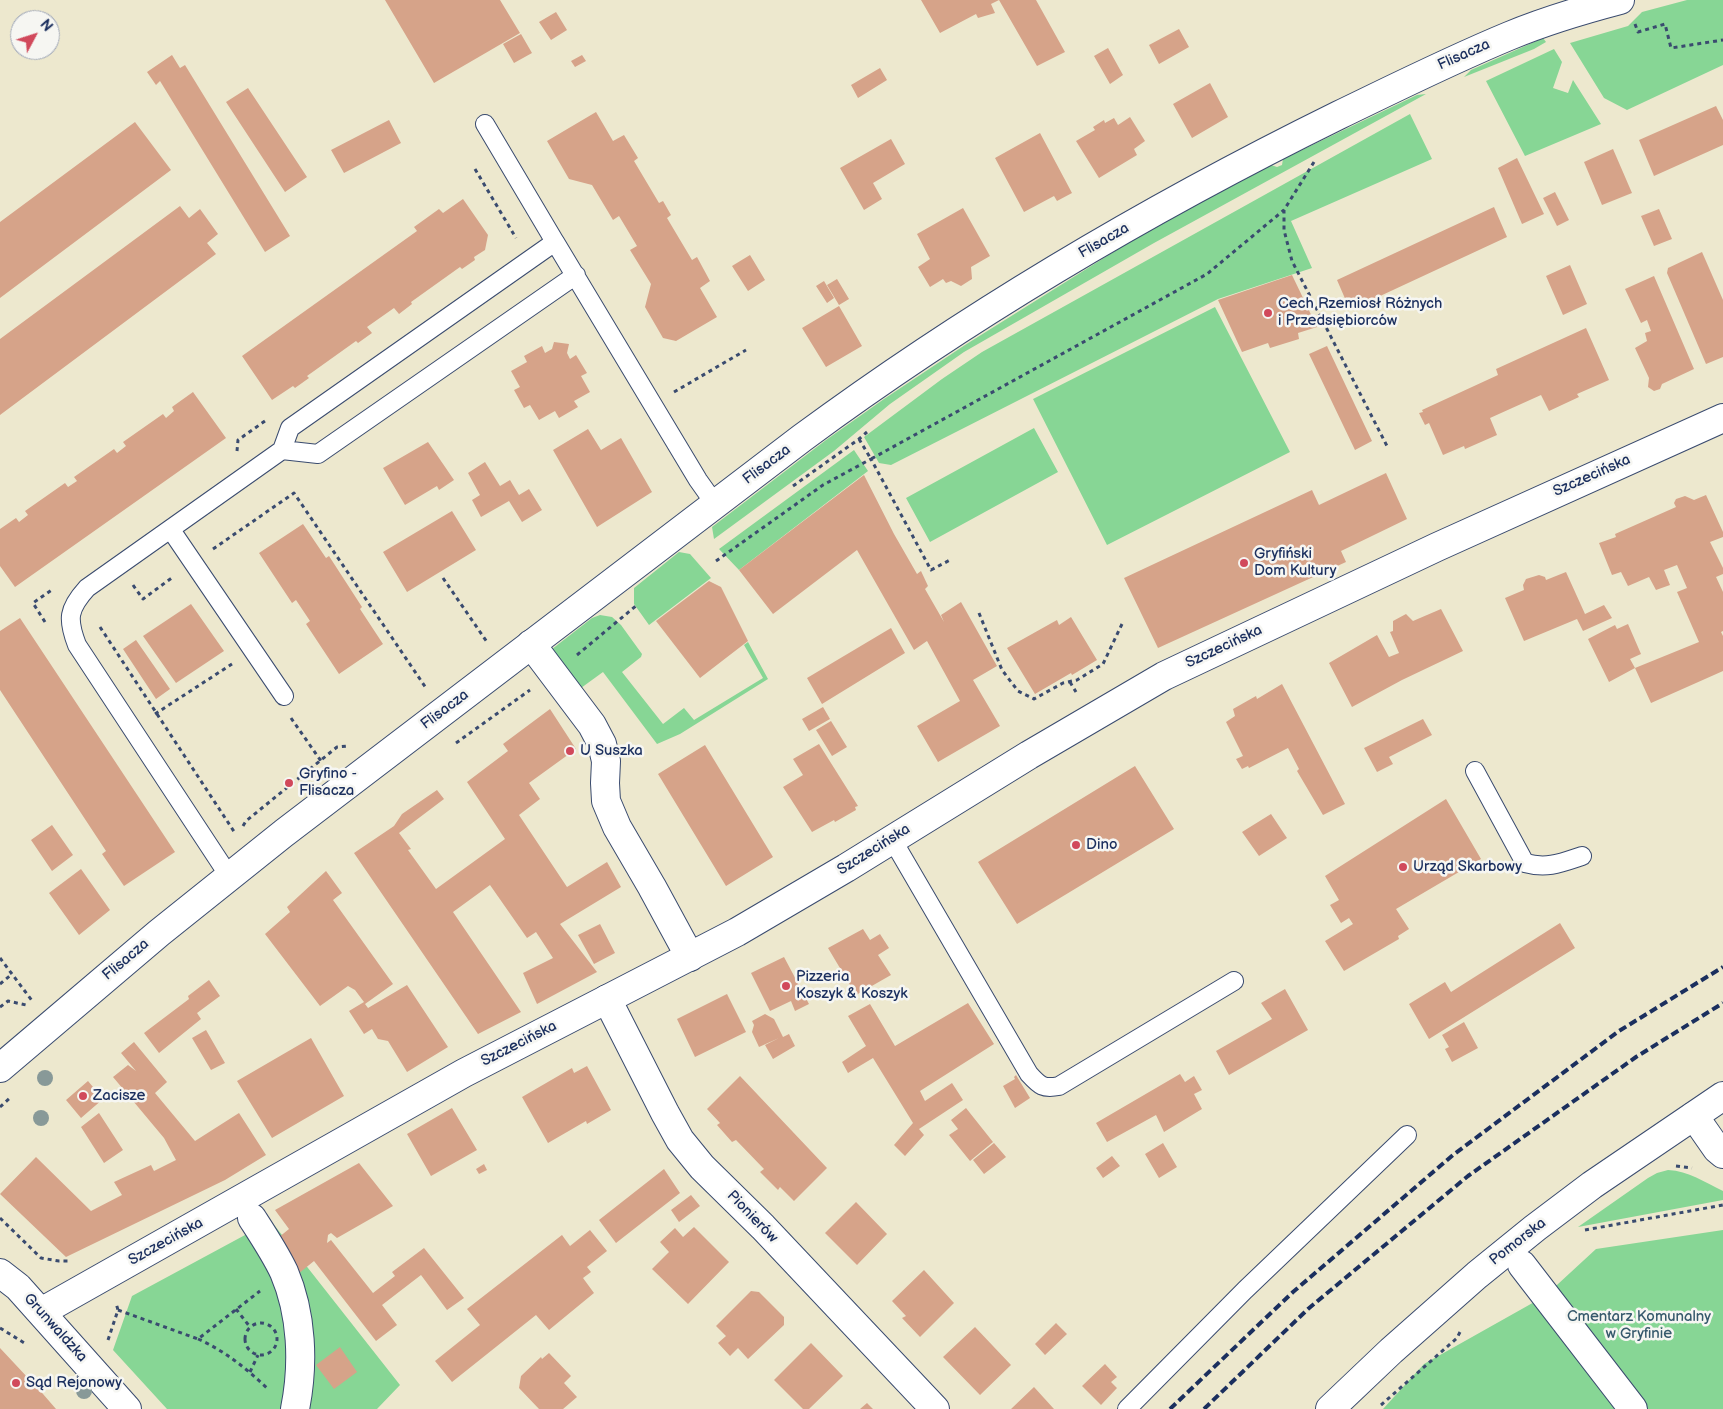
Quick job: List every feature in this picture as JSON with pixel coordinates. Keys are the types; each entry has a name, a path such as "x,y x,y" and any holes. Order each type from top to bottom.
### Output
{"street":[{"name":"Flisacza","path":"0,1068 229,876 715,504 856,398 916,357 1082,254 1170,204 1315,127 1436,68 1530,28 1626,9"},
{"name":"Szczecińska","path":"41,1312 435,1089 690,957 778,909 1093,716 1164,676 1437,547 1723,418"},
{"path":"531,644 592,724 602,744 606,761 606,801 617,827 652,886 690,957"},
{"name":"Pionierów","path":"607,999 664,1113 680,1140 702,1166 763,1227 935,1409"},
{"name":"Pomorska","path":"1330,1409 1455,1294 1535,1228 1592,1185 1723,1096"},
{"path":"1694,1116 1717,1149 1723,1154"},
{"path":"252,1218 284,1272 292,1296 301,1356 295,1409"},
{"path":"1522,1265 1633,1409"},
{"name":"Grunwaldzka","path":"0,1273 18,1287 127,1409"}],"lane":[{"path":"485,124 698,480 715,504"},
{"path":"229,876 77,645 70,628 70,614 76,600 87,588 282,450 290,428 555,242"},
{"path":"282,450 318,454 576,275"},
{"path":"171,530 284,696"},
{"path":"1474,771 1525,863 1539,867 1553,865 1582,856"},
{"path":"892,839 1029,1074 1038,1085 1047,1088 1059,1086 1234,981"},
{"path":"1127,1409 1246,1290 1407,1135"}],"path":[{"path":"1626,9 1638,32 1665,24 1671,48 1723,40"},
{"path":"716,561 822,485 1207,274 1284,210 1316,158 1304,165"},
{"path":"475,169 517,241"},
{"path":"1284,210 1284,230 1292,261 1387,446"},
{"path":"667,396 746,350"},
{"path":"786,491 859,439 871,427"},
{"path":"859,439 932,570 950,560"},
{"path":"129,580 143,599 294,493 427,690"},
{"path":"443,578 492,650"},
{"path":"49,628 33,603 57,586"},
{"path":"454,745 553,674 640,603"},
{"path":"979,613 1002,670 1018,691 1034,699 1063,683 1077,680 1102,664 1122,624"},
{"path":"98,625 237,836"},
{"path":"132,728 235,662"},
{"path":"284,696 290,716 322,761"},
{"path":"0,958 38,1008"},
{"path":"0,984 12,974"},
{"path":"0,1107 13,1095"},
{"path":"1582,1231 1723,1205"},
{"path":"0,1218 41,1258 59,1262 70,1260"},
{"path":"198,1339 284,1272"},
{"path":"105,1348 118,1310 115,1297"},
{"path":"236,1309 250,1328"},
{"path":"118,1310 198,1339 217,1348 250,1372 272,1393"},
{"path":"255,1324 267,1325 272,1328 276,1334 274,1349 269,1353 258,1355 252,1353 246,1344 247,1332 250,1328 255,1324"},
{"path":"250,1372 258,1355"}],"green space":[{"path":"1687,0 1723,0 1723,65 1627,110 1604,98 1570,43 1628,26 1642,12"},
{"path":"1543,38 1546,42 1534,49 1464,77 1471,70"},
{"path":"1554,49 1562,62 1553,88 1568,93 1573,80 1601,124 1525,156 1486,81"},
{"path":"1426,94 1154,243 964,352 890,404 834,451 714,539 712,527 826,440 965,345 1147,231 1271,165 1277,167 1282,165 1283,159 1417,95"},
{"path":"1410,114 1432,159 1291,221 1312,268 1218,299 891,465 879,463 864,437 982,352"},
{"path":"1215,307 1290,452 1107,545 1033,399"},
{"path":"1034,428 1058,472 930,542 906,498"},
{"path":"854,450 868,471 739,570 719,549"},
{"path":"679,552 690,554 711,578 649,625 634,604 634,588"},
{"path":"600,615 612,617 621,625 642,654 641,657 622,672 663,724 684,708 694,720 763,678 744,645 748,642 768,679 680,734 657,744 603,672 581,688 567,668 555,664 547,653 592,618"},
{"path":"1668,1170 1690,1175 1723,1191 1723,1200 1578,1227 1648,1178"},
{"path":"271,1221 400,1385 377,1409 167,1409 113,1350 132,1296"},
{"name":"Cmentarz Komunalny w Gryfinie","path":"1723,1230 1723,1409 1383,1409 1424,1364 1545,1296 1596,1249"}],"building":[{"path":"385,0 500,0 520,33 434,83"},
{"path":"921,0 999,0 991,4 995,13 978,18 976,14 940,33"},
{"path":"999,0 1036,0 1065,52 1037,66"},
{"path":"556,12 567,30 551,40 539,22"},
{"path":"1179,29 1189,47 1159,64 1149,45"},
{"path":"521,34 532,53 514,63 503,44"},
{"path":"1108,48 1123,75 1110,84 1094,56"},
{"path":"172,55 180,68 185,65 290,236 265,252 160,81 156,85 147,72"},
{"path":"582,55 586,61 575,67 571,61"},
{"path":"880,68 887,80 858,98 851,85"},
{"path":"1210,83 1228,117 1192,138 1173,104"},
{"path":"248,88 307,177 285,192 226,102"},
{"path":"1716,106 1723,120 1723,145 1654,176 1639,140"},
{"path":"596,112 613,141 624,135 638,158 634,161 659,203 663,201 671,215 667,218 692,260 697,257 710,281 700,288 717,317 676,341 663,338 645,307 651,284 630,250 637,246 619,216 613,220 592,185 569,179 547,141"},
{"path":"1130,117 1145,141 1134,149 1137,155 1099,178 1076,141 1095,130 1093,127 1104,120 1105,123 1114,118 1118,125"},
{"path":"389,120 401,143 344,173 331,150"},
{"path":"135,122 171,170 0,298 0,222"},
{"path":"1040,133 1072,193 1057,201 1054,196 1024,212 995,158"},
{"path":"891,139 905,164 873,183 882,199 864,210 840,168"},
{"path":"1613,149 1632,193 1602,205 1584,162"},
{"path":"1517,158 1544,214 1522,224 1498,168"},
{"path":"1555,192 1569,220 1557,226 1543,198"},
{"path":"463,199 488,235 485,250 474,257 475,260 462,269 460,267 411,302 412,304 399,314 394,308 367,327 372,333 358,343 356,341 307,376 309,378 295,388 293,386 272,400 242,356 417,231 414,227 439,209 443,213"},
{"path":"180,206 189,218 200,209 218,234 207,243 216,254 0,415 0,339"},
{"path":"1494,207 1507,237 1350,310 1337,280"},
{"path":"963,208 990,256 971,267 972,279 961,286 951,281 946,283 943,279 930,287 918,267 930,259 917,234"},
{"path":"1659,209 1672,239 1654,246 1641,216"},
{"path":"1702,252 1723,300 1723,357 1706,364 1667,273 1668,268"},
{"path":"750,255 765,280 748,291 732,266"},
{"path":"1570,265 1587,304 1563,315 1546,276"},
{"name":"Cech Rzemiosł Różnych i Przedsiębiorców","path":"1292,275 1317,327 1298,333 1299,339 1270,348 1268,343 1242,352 1218,300"},
{"path":"1654,276 1694,369 1662,384 1660,389 1654,391 1648,387 1649,378 1635,348 1647,341 1645,333 1651,331 1647,320 1641,323 1625,289"},
{"path":"837,279 849,299 839,305 827,285"},
{"path":"824,281 834,298 827,303 816,286"},
{"path":"839,306 862,346 826,367 802,328"},
{"path":"1586,328 1609,380 1577,394 1579,397 1549,411 1541,395 1490,418 1497,435 1465,449 1464,446 1443,455 1429,423 1425,425 1419,413 1423,412 1422,410 1498,375 1496,369"},
{"path":"554,342 569,344 567,353 570,359 576,355 587,373 581,376 590,392 574,401 578,407 559,418 555,411 539,420 530,405 524,408 514,390 520,387 511,371 527,362 524,356 542,346 545,353 552,349"},
{"path":"1327,346 1372,441 1355,450 1309,354"},
{"path":"193,392 226,438 15,587 0,566 0,529 16,518 19,522 28,515 25,511 65,483 68,487 77,481 74,477 114,449 117,453 126,446 123,442 163,414 166,418 174,411 172,407"},
{"path":"588,429 601,450 621,438 652,492 597,527 553,450"},
{"path":"428,442 454,480 439,490 437,486 405,505 383,468"},
{"path":"485,462 500,486 510,480 519,495 529,489 542,510 522,522 509,501 481,517 472,500 480,495 468,473"},
{"path":"1386,473 1407,519 1341,551 1346,562 1158,648 1124,578 1312,490 1319,505"},
{"path":"864,475 917,574 921,571 928,586 925,589 944,622 941,615 961,602 997,666 973,680 1000,726 938,762 917,726 960,701 927,641 914,650 857,550 773,614 739,570"},
{"path":"1706,495 1723,532 1723,537 1710,542 1723,568 1723,574 1716,577 1723,592 1723,631 1721,632 1723,636 1723,671 1651,703 1635,668 1699,642 1677,592 1687,588 1677,565 1664,570 1670,585 1656,590 1649,577 1628,586 1621,572 1612,575 1599,543 1616,537 1615,534 1676,507 1674,503 1676,499 1685,496 1694,500"},
{"path":"452,511 476,550 407,592 383,552"},
{"path":"303,524 326,558 329,556 383,644 339,674 306,624 310,621 296,600 292,603 259,553"},
{"path":"1566,572 1585,614 1604,605 1612,618 1583,631 1577,619 1524,641 1505,598 1524,590 1523,585 1526,579 1539,575 1545,577 1546,580"},
{"path":"709,581 721,587 748,641 700,678 656,621"},
{"path":"191,604 224,651 176,683 143,636"},
{"path":"1441,609 1463,651 1402,680 1352,707 1329,663 1377,635 1389,657 1399,653 1390,632 1393,631 1393,621 1406,614 1413,621"},
{"path":"1071,617 1097,660 1035,694 1007,648 1057,620 1059,625"},
{"path":"20,618 175,852 124,886 102,854 106,851 0,690 0,631"},
{"path":"1628,624 1641,654 1630,659 1635,668 1609,682 1588,639 1615,625 1617,629"},
{"path":"891,628 905,653 822,704 807,678"},
{"path":"136,640 170,689 156,699 123,649"},
{"path":"1282,684 1345,804 1323,815 1297,771 1299,769 1288,748 1249,768 1248,766 1242,769 1236,759 1243,756 1226,722 1235,716 1233,709 1256,696 1257,699"},
{"path":"823,707 830,719 809,731 802,719"},
{"path":"550,709 576,749 529,783 540,799 519,815 567,887 607,862 621,887 560,924 597,972 537,1004 523,973 553,958 536,932 527,938 490,885 453,912 521,1012 478,1034 354,853 394,826 402,814 437,790 444,799 399,833 411,849 408,850 436,889 505,839 467,782 508,751 503,744"},
{"path":"1423,719 1432,735 1389,757 1393,764 1377,772 1364,748"},
{"path":"831,721 847,747 832,756 816,730"},
{"path":"819,744 858,806 855,807 856,810 835,822 834,820 812,832 783,787 803,775 793,759"},
{"path":"705,745 773,857 726,886 658,774"},
{"name":"Dino","path":"1135,766 1174,829 1017,924 978,862"},
{"name":"Urząd Skarbowy","path":"1446,799 1481,859 1396,909 1409,929 1398,936 1399,939 1344,971 1325,941 1353,924 1349,918 1341,923 1330,905 1339,900 1325,876"},
{"path":"1271,814 1287,838 1259,856 1242,832"},
{"path":"52,825 73,855 52,871 31,840"},
{"path":"81,869 110,910 79,935 49,893"},
{"path":"326,871 342,893 333,900 393,984 365,1004 368,1008 407,985 448,1047 407,1072 388,1041 378,1039 372,1029 364,1034 349,1011 364,1002 355,990 348,986 320,1006 265,934 290,912 287,907"},
{"path":"1560,923 1575,948 1429,1039 1409,1004 1445,982 1451,992"},
{"path":"600,924 615,953 594,964 578,935"},
{"path":"863,929 870,940 880,934 889,948 878,955 891,975 856,995 828,948"},
{"path":"784,957 809,1004 795,1011 791,1001 770,1011 751,973"},
{"path":"209,980 220,996 197,1013 201,1019 159,1053 144,1033 189,999 188,996"},
{"path":"1285,989 1308,1030 1229,1075 1216,1051 1272,1019 1261,1003"},
{"path":"727,994 746,1032 695,1057 677,1019"},
{"path":"968,1003 994,1044 920,1091 925,1101 952,1083 963,1100 919,1129 924,1135 905,1156 894,1145 913,1123 873,1058 848,1073 842,1062 866,1046 848,1016 870,1004 895,1046"},
{"path":"765,1014 774,1019 783,1037 789,1034 795,1046 773,1059 765,1045 779,1038 759,1047 752,1032 754,1025 752,1021"},
{"path":"1464,1022 1478,1048 1452,1062 1445,1049 1449,1047 1442,1035"},
{"path":"206,1030 225,1063 211,1070 192,1038"},
{"path":"311,1038 344,1096 272,1138 237,1081"},
{"path":"134,1042 167,1082 155,1093 195,1141 239,1113 266,1155 225,1180 66,1257 0,1194 36,1157 91,1211 122,1195 114,1182 151,1165 154,1171 176,1160 164,1138 113,1077 128,1065 136,1071 121,1053"},
{"path":"587,1066 611,1110 587,1124 586,1121 548,1143 522,1097 572,1068 574,1073"},
{"path":"1180,1074 1185,1082 1194,1076 1202,1090 1194,1094 1202,1109 1164,1132 1156,1115 1107,1142 1096,1123"},
{"path":"1016,1075 1030,1098 1015,1108 1003,1086 1015,1079"},
{"path":"740,1076 827,1168 794,1201 780,1187 778,1190 760,1172 764,1169 736,1140 732,1142 717,1125 720,1123 707,1109"},
{"path":"88,1081 103,1099 81,1118 66,1100"},
{"path":"452,1108 477,1150 431,1176 407,1134"},
{"path":"966,1108 993,1142 970,1161 949,1135 958,1129 951,1120"},
{"path":"99,1113 123,1150 104,1163 81,1127"},
{"path":"994,1143 1006,1157 984,1174 973,1160"},
{"path":"1163,1143 1177,1167 1159,1178 1145,1154"},
{"path":"1112,1156 1120,1166 1103,1178 1096,1168"},
{"path":"359,1163 393,1206 337,1238 331,1233 328,1235 327,1243 331,1240 373,1293 395,1276 392,1272 424,1248 464,1298 447,1310 421,1275 382,1305 397,1325 376,1341 314,1261 298,1274 273,1242 289,1229 275,1210"},
{"path":"484,1164 487,1170 479,1174 476,1169"},
{"path":"664,1169 680,1193 616,1243 599,1220"},
{"path":"691,1195 700,1206 679,1222 671,1210"},
{"path":"856,1202 887,1234 857,1265 825,1233"},
{"path":"694,1227 729,1262 688,1304 652,1269 669,1252 660,1242 675,1228 683,1237"},
{"path":"590,1230 607,1251 587,1267 591,1272 583,1278 594,1293 549,1330 536,1315 452,1382 435,1361 480,1325 467,1309 562,1235 570,1246"},
{"path":"924,1270 954,1303 920,1337 902,1318 906,1316 892,1301"},
{"path":"751,1291 759,1292 784,1317 784,1325 748,1359 738,1348 730,1356 718,1343 726,1336 716,1326"},
{"path":"1056,1323 1067,1334 1045,1355 1035,1344"},
{"path":"975,1327 1011,1365 980,1395 943,1357"},
{"path":"811,1343 843,1376 809,1409 803,1409 774,1380"},
{"path":"340,1347 357,1372 334,1389 316,1365"},
{"name":"Sąd Rejonowy","path":"0,1348 43,1394 56,1409 0,1409"},
{"path":"549,1353 571,1376 564,1383 577,1397 563,1409 539,1409 519,1388 521,1376 541,1357 542,1359"},
{"path":"1105,1364 1117,1377 1111,1382 1117,1388 1101,1405 1082,1386"},
{"path":"1034,1387 1054,1409 1011,1409"},
{"path":"867,1403 873,1409 860,1409"}],"railway":[{"path":"1170,1409 1293,1292 1453,1155 1619,1031 1723,967"},
{"path":"1204,1409 1308,1309 1468,1176 1636,1057 1723,1003"}],"place":[{"name":"Cech Rzemiosł Różnych i Przedsiębiorców","path":"1268,313"},
{"name":"Gryfiński Dom Kultury","path":"1244,563"},
{"name":"U Suszka","path":"570,751"},
{"name":"Gryfino - Flisacza","path":"289,783"},
{"name":"Dino","path":"1076,845"},
{"name":"Urząd Skarbowy","path":"1403,867"},
{"name":"Pizzeria Koszyk & Koszyk","path":"786,986"},
{"name":"Zacisze","path":"83,1096"},
{"name":"Sąd Rejonowy","path":"16,1383"}]}
